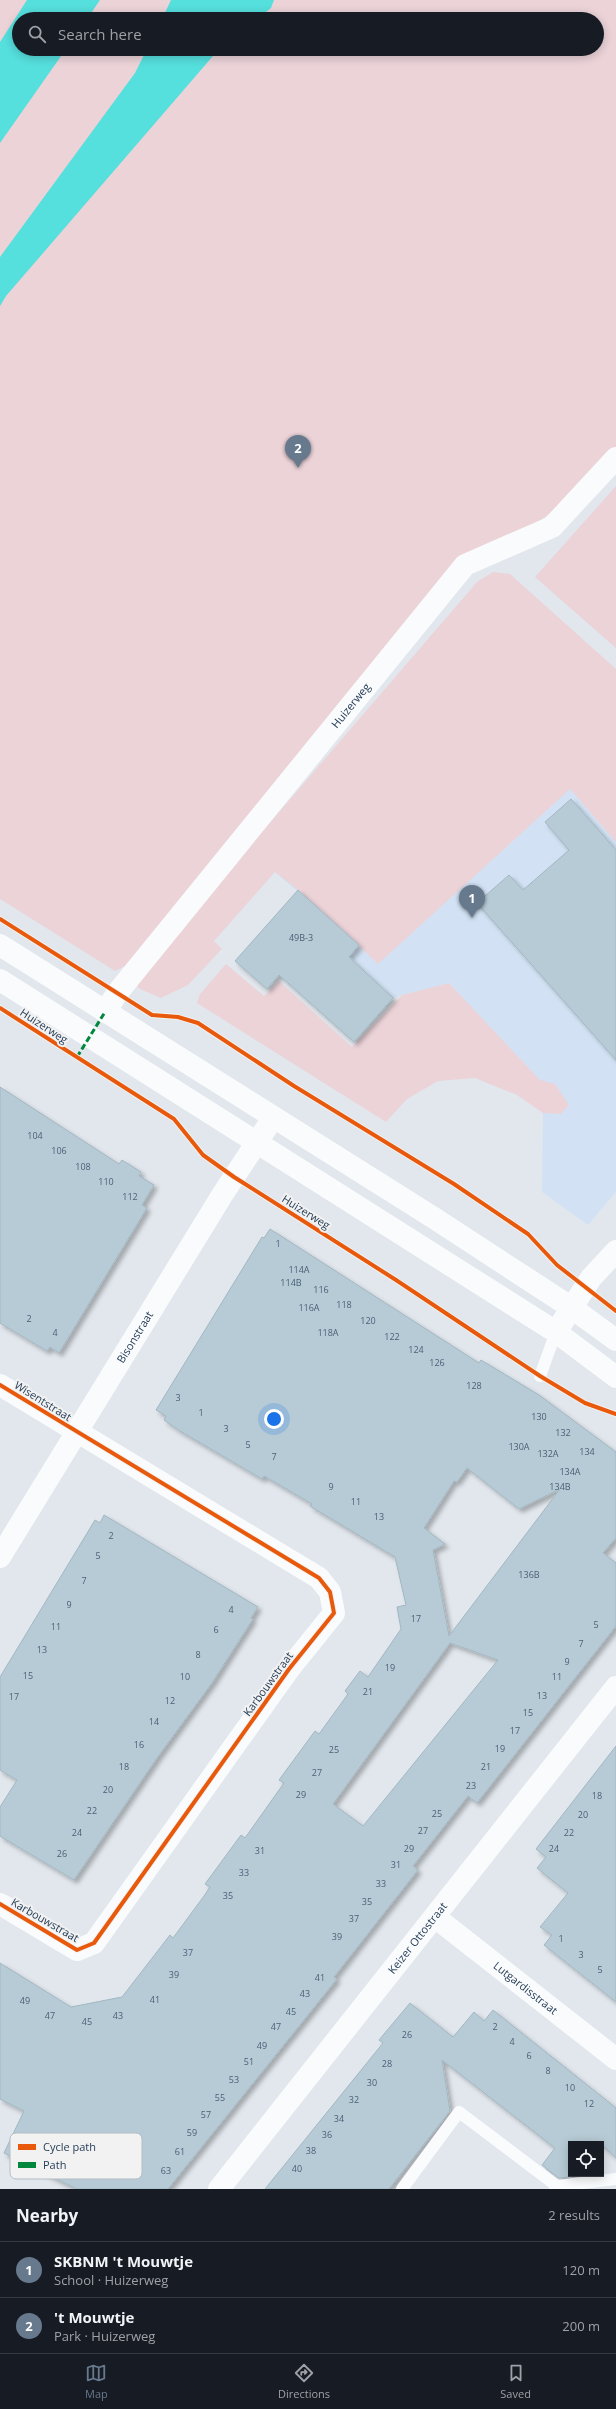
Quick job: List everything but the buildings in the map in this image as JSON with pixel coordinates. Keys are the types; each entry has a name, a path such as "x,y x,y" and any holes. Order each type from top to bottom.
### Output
{"street":[{"name":"Huizerweg","path":"105,1012 118,992 465,564 552,527 616,458"},
{"path":"0,945 434,1218 572,1308 616,1340"},
{"name":"Huizerweg","path":"0,980 556,1332 616,1377"},
{"name":"Bisonstraat","path":"0,1557 224,1192 273,1118"},
{"path":"556,1332 591,1278 616,1251"},
{"name":"Wisentstraat","path":"0,1385 76,1432"},
{"name":"Karbouwstraat","path":"0,1904 77,1950 94,1943 289,1669 334,1613 330,1592 319,1578 76,1432"},
{"name":"Keizer Ottostraat","path":"219,2189 436,1917 616,1687"},
{"name":"Lutgardisstraat","path":"436,1917 616,2060"}],"lane":[{"path":"540,1376 556,1332"},
{"path":"402,2189 459,2112 556,2188 616,2179"}],"shaded area":[{"path":"0,0 616,0 616,447 574,492 551,513 525,529 491,544 131,963 115,971 0,899"},
{"path":"616,486 616,648 535,577"},
{"path":"493,572 510,574 616,669 616,842 570,789 378,964 298,890 275,872 214,941 222,949 188,985 161,998 140,989 133,982 477,582"},
{"path":"465,657 616,827 616,1192 588,1225 542,1192 543,1113 426,990 393,998 349,957 359,945 275,872"},
{"path":"226,964 264,996 279,981 352,1047 402,995 449,983 540,1080 555,1084 569,1105 561,1114 543,1113 517,1095 475,1078 438,1081 407,1099 386,1122 197,1003 200,994"}],"water":[{"path":"27,0 100,0 92,12 19,12"},
{"path":"171,0 274,0 271,8 266,12 165,12"},
{"path":"12,23 12,56 61,56 0,143 0,42"},
{"path":"144,56 213,56 6,296 0,306 0,257 135,73"}],"marked path":[{"path":"77,1057 105,1012"}],"cycle path":[{"path":"0,919 152,1015 178,1017 198,1023 294,1086 454,1184 528,1234 557,1265 616,1311"},
{"path":"0,1008 174,1119 203,1155 234,1177 396,1280 540,1376 585,1403 616,1414"},
{"path":"0,1385 319,1578 330,1592 334,1613 289,1669 94,1943 77,1950 0,1904"}],"place":[{"name":"'t Mouwtje","path":"298,468"},
{"name":"SKBNM 't Mouwtje","path":"472,918"}]}
